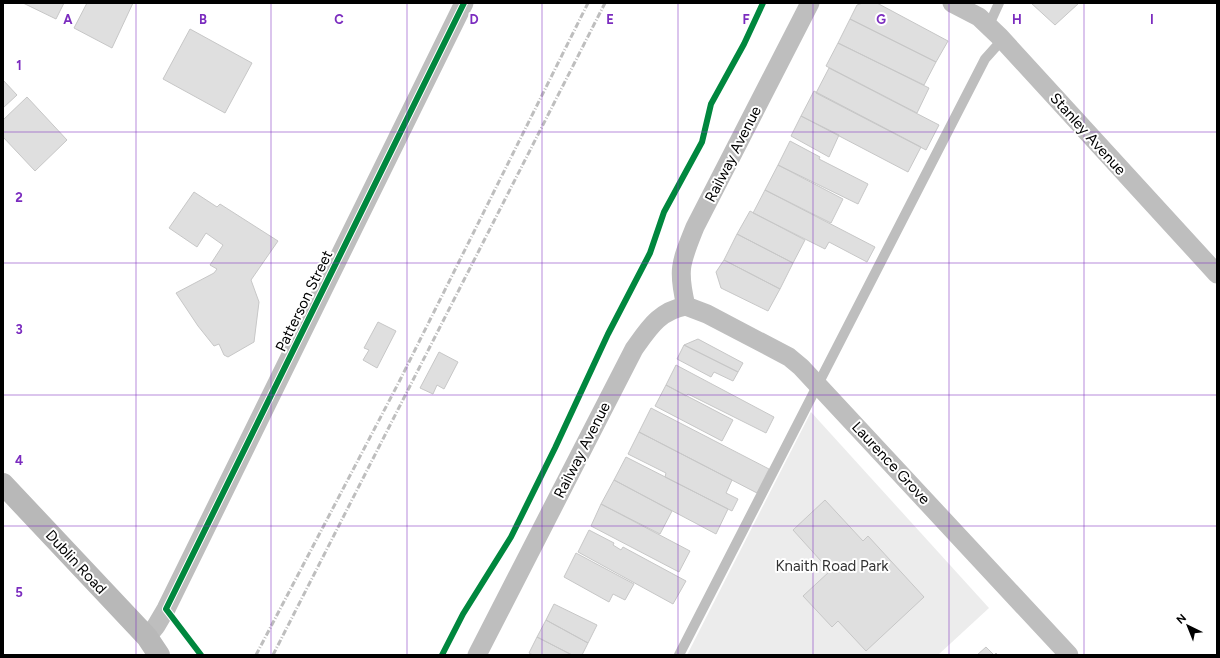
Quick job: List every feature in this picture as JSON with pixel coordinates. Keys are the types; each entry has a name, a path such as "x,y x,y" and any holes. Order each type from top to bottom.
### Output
{"main road":[{"name":"Dublin Road","path":"3,484 152,644 167,655"}],"street":[{"name":"Patterson Street","path":"152,644 156,626 464,3"},
{"name":"Railway Avenue","path":"477,655 634,349 647,330 659,317 673,309 686,306 682,286 681,266 695,228 810,3"},
{"name":"Stanley Avenue","path":"952,3 979,17 1002,40 1217,274"},
{"name":"Laurence Grove","path":"686,306 707,314 788,357 819,384 1069,655"}],"lane":[{"path":"988,27 999,3"},
{"path":"679,655 985,58 1002,40"}],"green space":[{"name":"Knaith Road Park","path":"811,412 989,608 938,655 687,655"}],"building":[{"path":"23,3 64,3 56,19"},
{"path":"87,3 133,3 112,48 74,28"},
{"path":"863,3 877,3 948,41 936,62 850,19 857,5"},
{"path":"1031,3 1079,3 1055,25"},
{"path":"850,19 936,62 924,85 838,43"},
{"path":"190,29 252,63 225,113 163,79"},
{"path":"838,43 929,88 917,113 826,66"},
{"path":"829,68 939,125 926,150 816,93"},
{"path":"3,80 17,95 3,108"},
{"path":"814,91 921,147 908,172 801,116"},
{"path":"27,97 67,140 35,171 3,137 3,120"},
{"path":"801,116 839,135 829,157 791,136"},
{"path":"790,141 820,157 819,159 868,184 858,204 778,165"},
{"path":"778,165 843,199 831,223 765,190"},
{"path":"765,190 875,247 867,262 829,242 825,249 753,213"},
{"path":"194,192 217,207 220,204 278,241 251,280 259,302 254,342 228,357 224,355 219,344 214,346 198,326 176,293 214,273 217,269 210,265 223,245 206,233 197,247 169,228"},
{"path":"750,211 805,240 793,263 737,234"},
{"path":"737,234 793,263 780,289 724,260"},
{"path":"724,260 780,289 768,311 721,288 716,272"},
{"path":"378,322 396,331 377,368 363,360 369,350 364,348"},
{"path":"698,339 743,363 738,372 684,345"},
{"path":"684,345 738,372 733,381 714,372 711,377 677,359"},
{"path":"439,352 458,362 444,389 437,385 433,394 420,388"},
{"path":"676,365 774,417 766,433 688,394 686,396 666,385"},
{"path":"666,385 733,420 722,441 655,406"},
{"path":"651,408 769,469 757,493 639,432"},
{"path":"639,432 732,480 726,493 738,499 732,511 665,477 666,473 628,454"},
{"path":"626,457 728,509 716,534 614,480"},
{"path":"614,480 672,511 660,534 601,504"},
{"path":"825,500 863,541 868,536 924,597 866,651 838,621 832,627 803,596 830,571 793,530"},
{"path":"601,504 690,551 679,572 591,526"},
{"path":"589,530 614,543 613,545 621,550 623,547 686,581 673,604 578,552"},
{"path":"576,553 634,584 625,600 613,594 609,602 564,577"},
{"path":"554,604 597,625 588,643 546,620"},
{"path":"546,620 588,643 582,655 572,655 537,637"},
{"path":"537,637 572,655 533,655 529,653"},
{"path":"986,647 994,655 977,655"}],"railway":[{"path":"256,655 399,382 588,3"},
{"path":"273,655 605,3"}],"cycle path":[{"path":"201,655 166,609 464,3"},
{"path":"442,655 463,614 511,537 555,448 608,334 650,253 664,212 702,142 711,104 744,44 763,3"}]}
